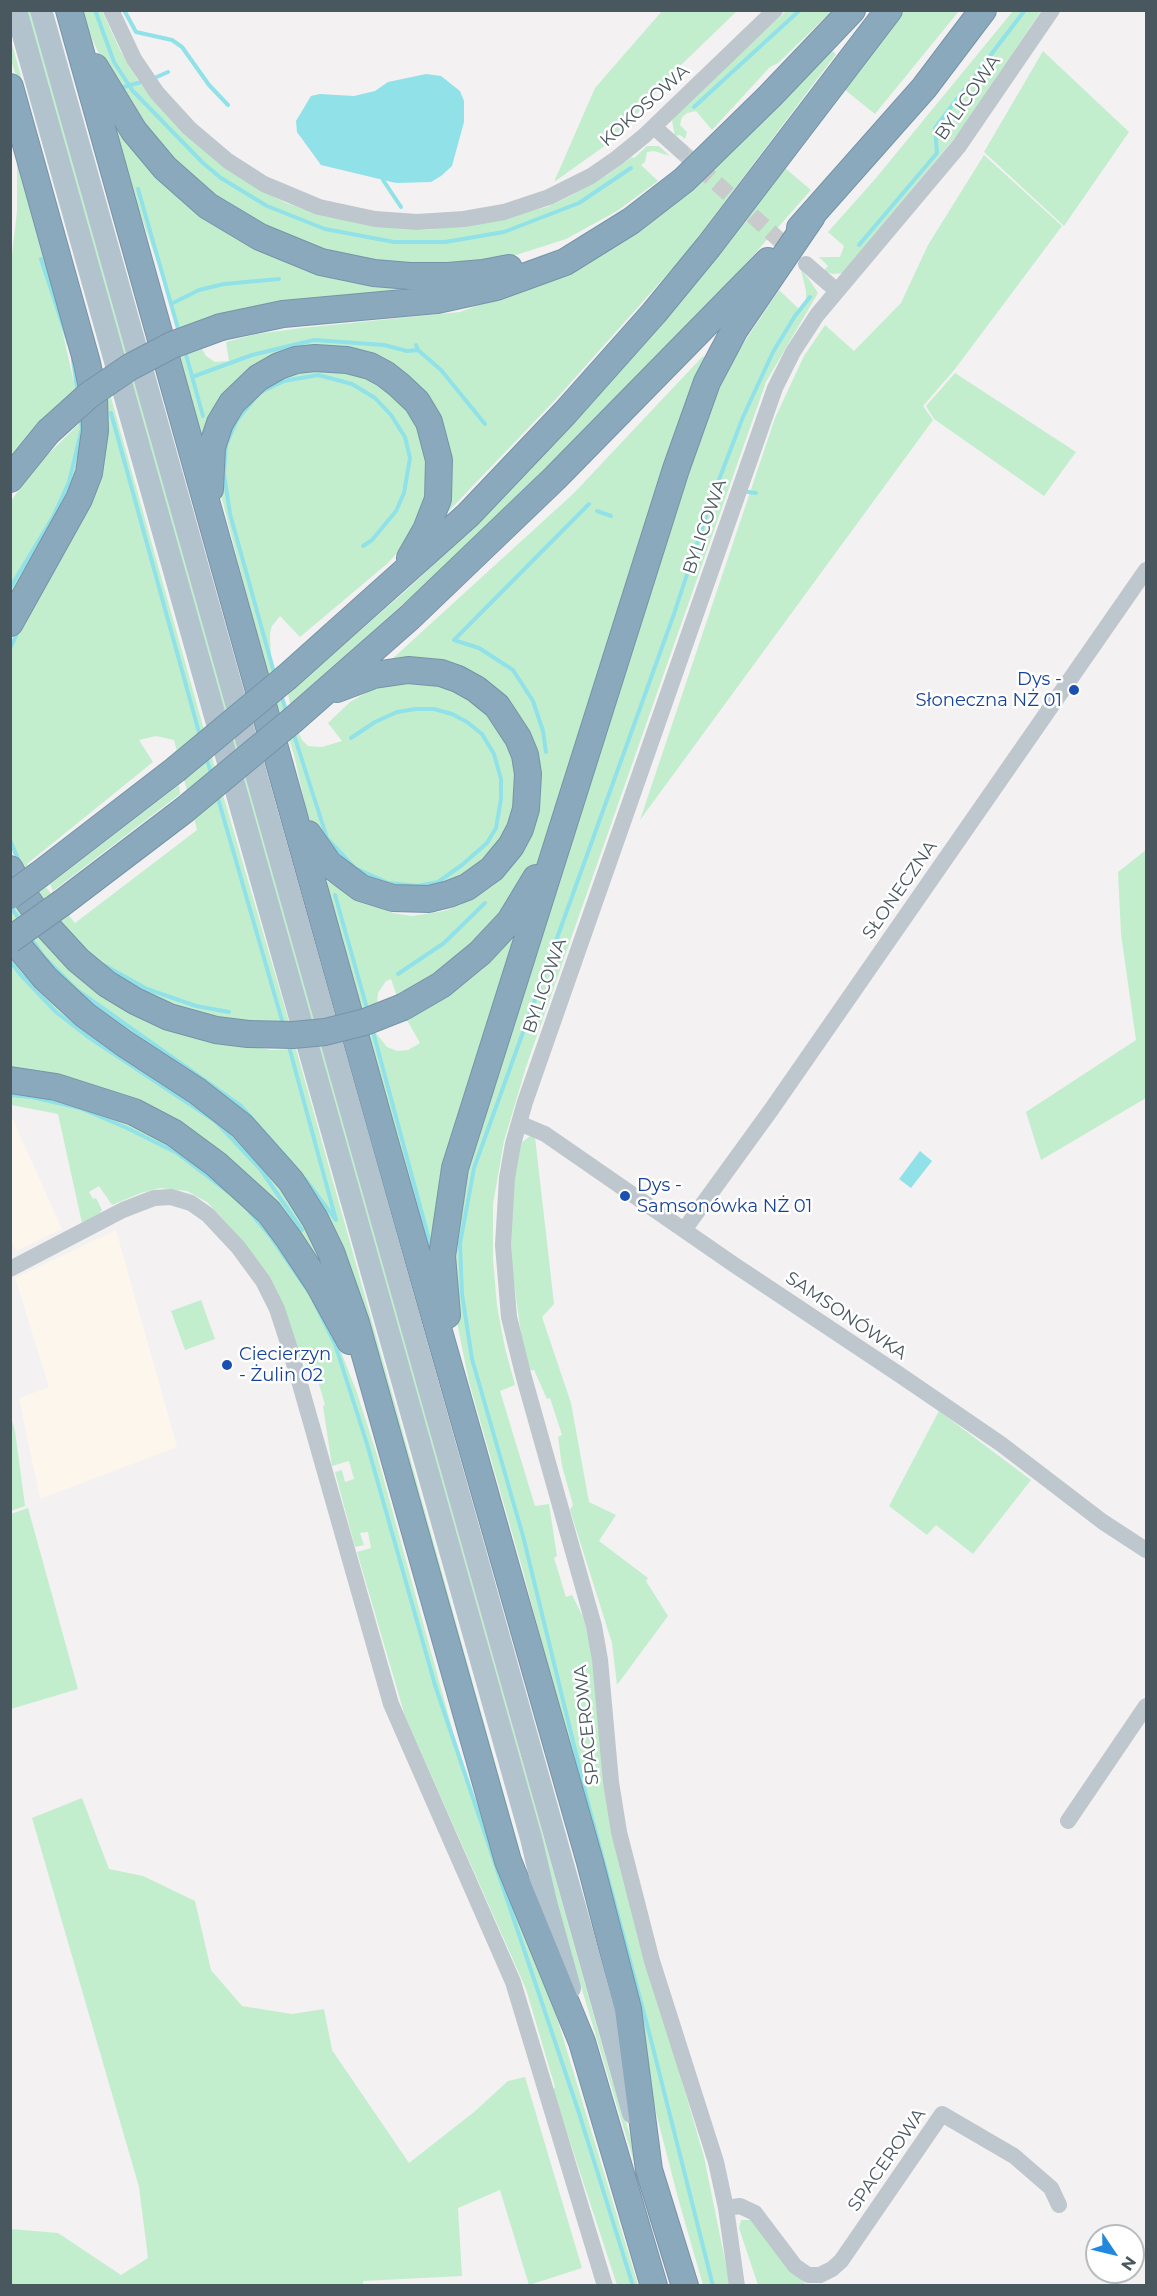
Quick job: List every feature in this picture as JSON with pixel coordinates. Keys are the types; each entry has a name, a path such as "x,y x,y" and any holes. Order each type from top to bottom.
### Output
{"highway":[{"path":"10,479 48,432 89,395 123,371 172,345 221,327 283,314 454,297 496,287 565,262 631,221 684,180 770,96 852,10"},
{"path":"10,896 175,771 287,677 395,582 502,482 654,313 710,246 889,10"},
{"path":"654,2286 582,2042 508,1861 348,1296 331,1252 315,1219 282,1170 247,1131 217,1105 110,1034 69,1002 10,938 62,903 183,811 294,719 410,616 555,478 812,216 924,88 982,10"},
{"path":"70,14 590,1862 628,2009 649,2170 685,2286"},
{"path":"70,14 103,82 134,131 153,155 181,184 202,201 235,223 275,245 339,266 374,273 410,276 483,273 588,248"},
{"path":"10,87 87,363 94,398 95,423 92,459 79,499 10,623"},
{"path":"458,1396 445,1300 442,1256 455,1168 676,469 707,382 735,329 812,216"},
{"path":"212,522 210,473 212,447 220,423 232,403 244,391 258,378 279,366 297,360 332,358 370,366 385,374 417,402 429,422 440,460 438,499 426,530 395,582"},
{"path":"291,801 318,851 341,875 361,888 376,894 410,900 429,899 449,894 467,887 484,876 511,846 524,818 528,800 528,774 525,755 518,738 497,706 466,683 431,671 397,670 374,675 320,696"},
{"path":"10,869 44,923 78,960 107,984 135,1001 169,1017 216,1030 248,1034 293,1035 326,1032 371,1020 403,1007 441,985 480,953 510,921 543,864 573,793"},
{"path":"10,1080 56,1087 134,1112 174,1133 216,1164 261,1205 289,1239 318,1283 374,1387"}],"main road":[{"path":"16,10 528,1827 582,2042"},
{"path":"41,10 649,2170"}],"street":[{"name":"KOKOSOWA","path":"111,10 134,59 153,87 178,118 228,161 264,184 303,201 342,213 375,219 417,222 458,220 504,212 549,197 591,176 625,152 654,127 775,10"},
{"name":"BYLICOWA","path":"519,1123 765,414 793,352 817,315 959,146 1052,10"},
{"path":"654,127 681,150"},
{"path":"806,264 837,291"},
{"name":"SŁONECZNA","path":"684,1230 783,1092 1146,570"},
{"name":"SAMSONÓWKA","path":"519,1123 544,1134 1001,1444 1103,1522 1146,1550"},
{"name":"SPACEROWA","path":"519,1123 509,1164 503,1218 504,1269 509,1317 594,1626 601,1669 611,1782 625,1859 652,1961 716,2162 726,2208 740,2206 755,2213 790,2261 810,2280 832,2269 841,2261 942,2114 1014,2156 1051,2188 1059,2205"},
{"path":"10,1269 123,1210 154,1198 171,1197 191,1203 208,1215 238,1247 263,1281 277,1309 290,1349 391,1704 513,1982 605,2286"},
{"path":"1068,1821 1146,1706"},
{"path":"726,2208 737,2286"}],"shaded area":[{"path":"10,1113 62,1229 16,1251 10,1238"},
{"path":"116,1230 177,1447 40,1499 19,1398 49,1387 15,1278"}],"green space":[{"path":"25,11 32,11 611,2077 679,2285 671,2285 580,1983"},
{"path":"82,11 102,11 120,50 139,82 160,107 261,190 286,203 324,216 403,229 427,230 487,222 547,207 607,175 632,157 634,158 647,146 659,146 670,156 654,151 647,152 645,162 641,165 658,181 617,211 566,239 516,255 479,262 418,266 387,264 314,250 221,203 155,145 108,72 88,31"},
{"path":"662,11 737,11 680,66 613,140 554,182 595,88"},
{"path":"786,11 832,11 778,63 770,67 712,130 696,111 682,117 680,125 687,132 685,139 680,135 675,136 672,121 677,113"},
{"path":"902,11 959,11 875,114 844,89"},
{"path":"1013,11 1041,11 962,129 843,273 833,274 823,271 828,266 819,257 840,257 844,246 828,232 876,178"},
{"path":"10,37 201,719 291,1029 193,1016 118,982 63,932 19,868 11,848 11,644 19,623 96,477 25,105 11,60","holes":["156,736 174,740 197,830 75,923 27,864 153,762 139,740"]},
{"path":"830,49 836,54 687,252 557,398 444,516 450,481 447,439 433,408 416,387 284,354 203,448 175,359 202,349 206,356 215,362 229,361 226,342 257,334 460,312 580,267 630,236 688,194"},
{"path":"1043,51 1129,132 1064,226 984,152"},
{"path":"102,101 197,211 236,239 282,259 440,286 371,295 292,301 242,309 180,330"},
{"path":"17,142 19,142 76,391 11,465 10,271 17,212"},
{"path":"984,155 1062,226 955,369 923,406 933,420 640,820 775,418 804,356 825,325 854,351 901,303 928,245"},
{"path":"785,168 811,190 734,277 668,348 537,479 420,589 290,704 288,694 410,587 474,526 584,412 710,266"},
{"path":"801,270 818,293 766,382 526,1067 504,1141 493,1204 493,1259 497,1306 515,1385 500,1391 535,1506 549,1504 557,1556 554,1558 566,1597 572,1595 584,1619 590,1644 597,1697 683,2085 704,2157 730,2285 703,2285 653,2101 628,1973 523,1571 469,1382 450,1288 461,1187 673,512 723,374 779,290 799,309 806,301"},
{"path":"703,356 708,362 536,866 508,917 399,1002 391,979 386,981 378,993 377,1003 380,1009 359,1016 324,882 330,882 347,894 393,913 412,916 444,911 460,905 493,886 510,868 528,840 511,709 391,660 574,493"},
{"path":"343,368 371,379 398,397 413,417 427,446 428,504 413,535 388,563 300,637 280,616 272,626 270,633 271,661 285,706 302,740 308,746 322,747 342,741 328,723 350,702 378,686 418,680 470,695 502,727 520,780 512,822 486,862 448,886 379,888 325,848 307,813 294,755 265,666 217,480 226,428 246,399 290,372"},
{"path":"955,373 1076,452 1044,496 934,419 926,406"},
{"path":"87,416 78,480 11,605 11,501 35,467"},
{"path":"179,785 180,794 53,891 50,884"},
{"path":"1146,850 1146,1098 1041,1160 1026,1112 1136,1040 1121,934 1118,872"},
{"path":"10,887 61,953 249,1046 271,1050 296,1049 532,1895 307,1191 78,1001 36,955 11,921"},
{"path":"525,915 435,1276 368,1037 376,1033 387,1047 397,1051 408,1050 420,1043 407,1020 460,987 483,969 504,945"},
{"path":"10,955 23,973 65,1015 114,1051 216,1115 294,1202 333,1279 201,1140 11,1071"},
{"path":"10,1085 155,1132 259,1214 325,1311 356,1390 377,1455 461,1761 547,1985 638,2285 617,2285 553,2090 555,2087 526,1989 405,1716 357,1552 371,1548 368,1532 360,1533 364,1545 355,1547 335,1472 342,1470 345,1482 354,1479 349,1461 332,1466 323,1406 325,1405 314,1367 309,1370 234,1231 207,1202 187,1191 160,1188 112,1205 99,1186 89,1192 93,1199 96,1198 102,1210 82,1223 58,1114 11,1105"},
{"path":"530,1136 535,1137 554,1304 542,1317 571,1403 589,1502 616,1515 599,1541 648,1578 646,1581 668,1616 617,1685 612,1643 570,1510 573,1505 562,1466 558,1437 562,1435 550,1398 547,1399 534,1370 526,1371 509,1246 515,1173 520,1144"},
{"path":"201,1300 215,1339 185,1350 171,1311"},
{"path":"939,1411 1031,1480 973,1554 936,1525 927,1535 889,1506"},
{"path":"11,1417 25,1506 11,1511"},
{"path":"28,1508 78,1689 11,1709 11,1514"},
{"path":"82,1798 109,1869 143,1876 195,1901 211,1970 242,2006 292,2014 324,2009 332,2050 409,2163 474,2112 508,2081 525,2077 582,2268 529,2285 500,2190 458,2208 462,2276 363,2281 363,2286 11,2285 11,2229 58,2233 121,2275 148,2258 139,2187 32,1818"},
{"path":"741,2220 752,2220 806,2285 758,2285 739,2228"}],"water":[{"path":"426,74 441,76 460,91 464,101 464,122 452,166 431,182 396,183 321,165 297,132 296,121 311,96 320,94 354,96 375,91 388,82"},
{"path":"920,1151 932,1161 911,1188 899,1179"}],"waterway":[{"path":"95,10 114,62 132,90 203,163 221,178 267,206 325,229 394,242 445,242 504,232 579,203 631,168"},
{"path":"124,10 136,32 172,40 182,47 209,85 228,105"},
{"path":"694,107 800,10"},
{"path":"859,245 937,153 935,128 1025,10"},
{"path":"152,79 168,72"},
{"path":"120,88 145,81"},
{"path":"383,180 401,207"},
{"path":"138,189 179,332"},
{"path":"41,259 69,344"},
{"path":"171,304 199,290 224,284 279,279"},
{"path":"713,2286 589,1807 523,1536 472,1359 462,1294 460,1244 474,1168 674,614 712,498 743,417 773,352 795,316 810,297"},
{"path":"192,377 252,355 314,340 384,345 407,351 418,350"},
{"path":"416,345 418,350 441,370 485,424"},
{"path":"185,351 203,416"},
{"path":"73,360 78,394"},
{"path":"275,676 230,514 224,474 226,445 237,420 259,393 284,381 318,375 352,384 375,398 391,415 405,437 410,458 404,493 396,511 372,540 363,546"},
{"path":"111,413 200,736"},
{"path":"10,588 53,517 69,482 82,428 80,416"},
{"path":"748,492 756,493"},
{"path":"546,752 543,731 533,701 513,670 479,648 454,640 589,504"},
{"path":"597,511 611,516"},
{"path":"10,649 18,631"},
{"path":"281,695 287,713"},
{"path":"293,732 327,838 355,868 388,883 418,886 438,882 487,843 496,828 501,799 501,779 494,754 482,734 467,722 452,714 434,709 416,709 397,712 375,722 351,738"},
{"path":"206,757 212,776"},
{"path":"217,795 283,1024"},
{"path":"10,840 19,861"},
{"path":"335,895 368,1012"},
{"path":"398,974 444,943 485,903"},
{"path":"10,906 20,920"},
{"path":"30,937 44,957 77,990 241,1106 294,1166"},
{"path":"10,961 56,1012 87,1036 215,1121 261,1170 302,1230"},
{"path":"104,965 147,989 196,1006 229,1012"},
{"path":"372,1028 431,1247"},
{"path":"288,1043 336,1220 305,1179"},
{"path":"10,1095 32,1097 80,1108 127,1128 177,1153 228,1192"},
{"path":"249,1211 271,1237 309,1292"},
{"path":"314,1301 335,1344 367,1444 435,1685 579,2113 633,2286"}],"tunnel":[{"path":"681,151 796,255"}],"place":[{"name":"Dys - Słoneczna NŻ 01","path":"1074,690"},
{"name":"Dys - Samsonówka NŻ 01","path":"625,1196"},
{"name":"Ciecierzyn - Żulin 02","path":"227,1365"}]}
